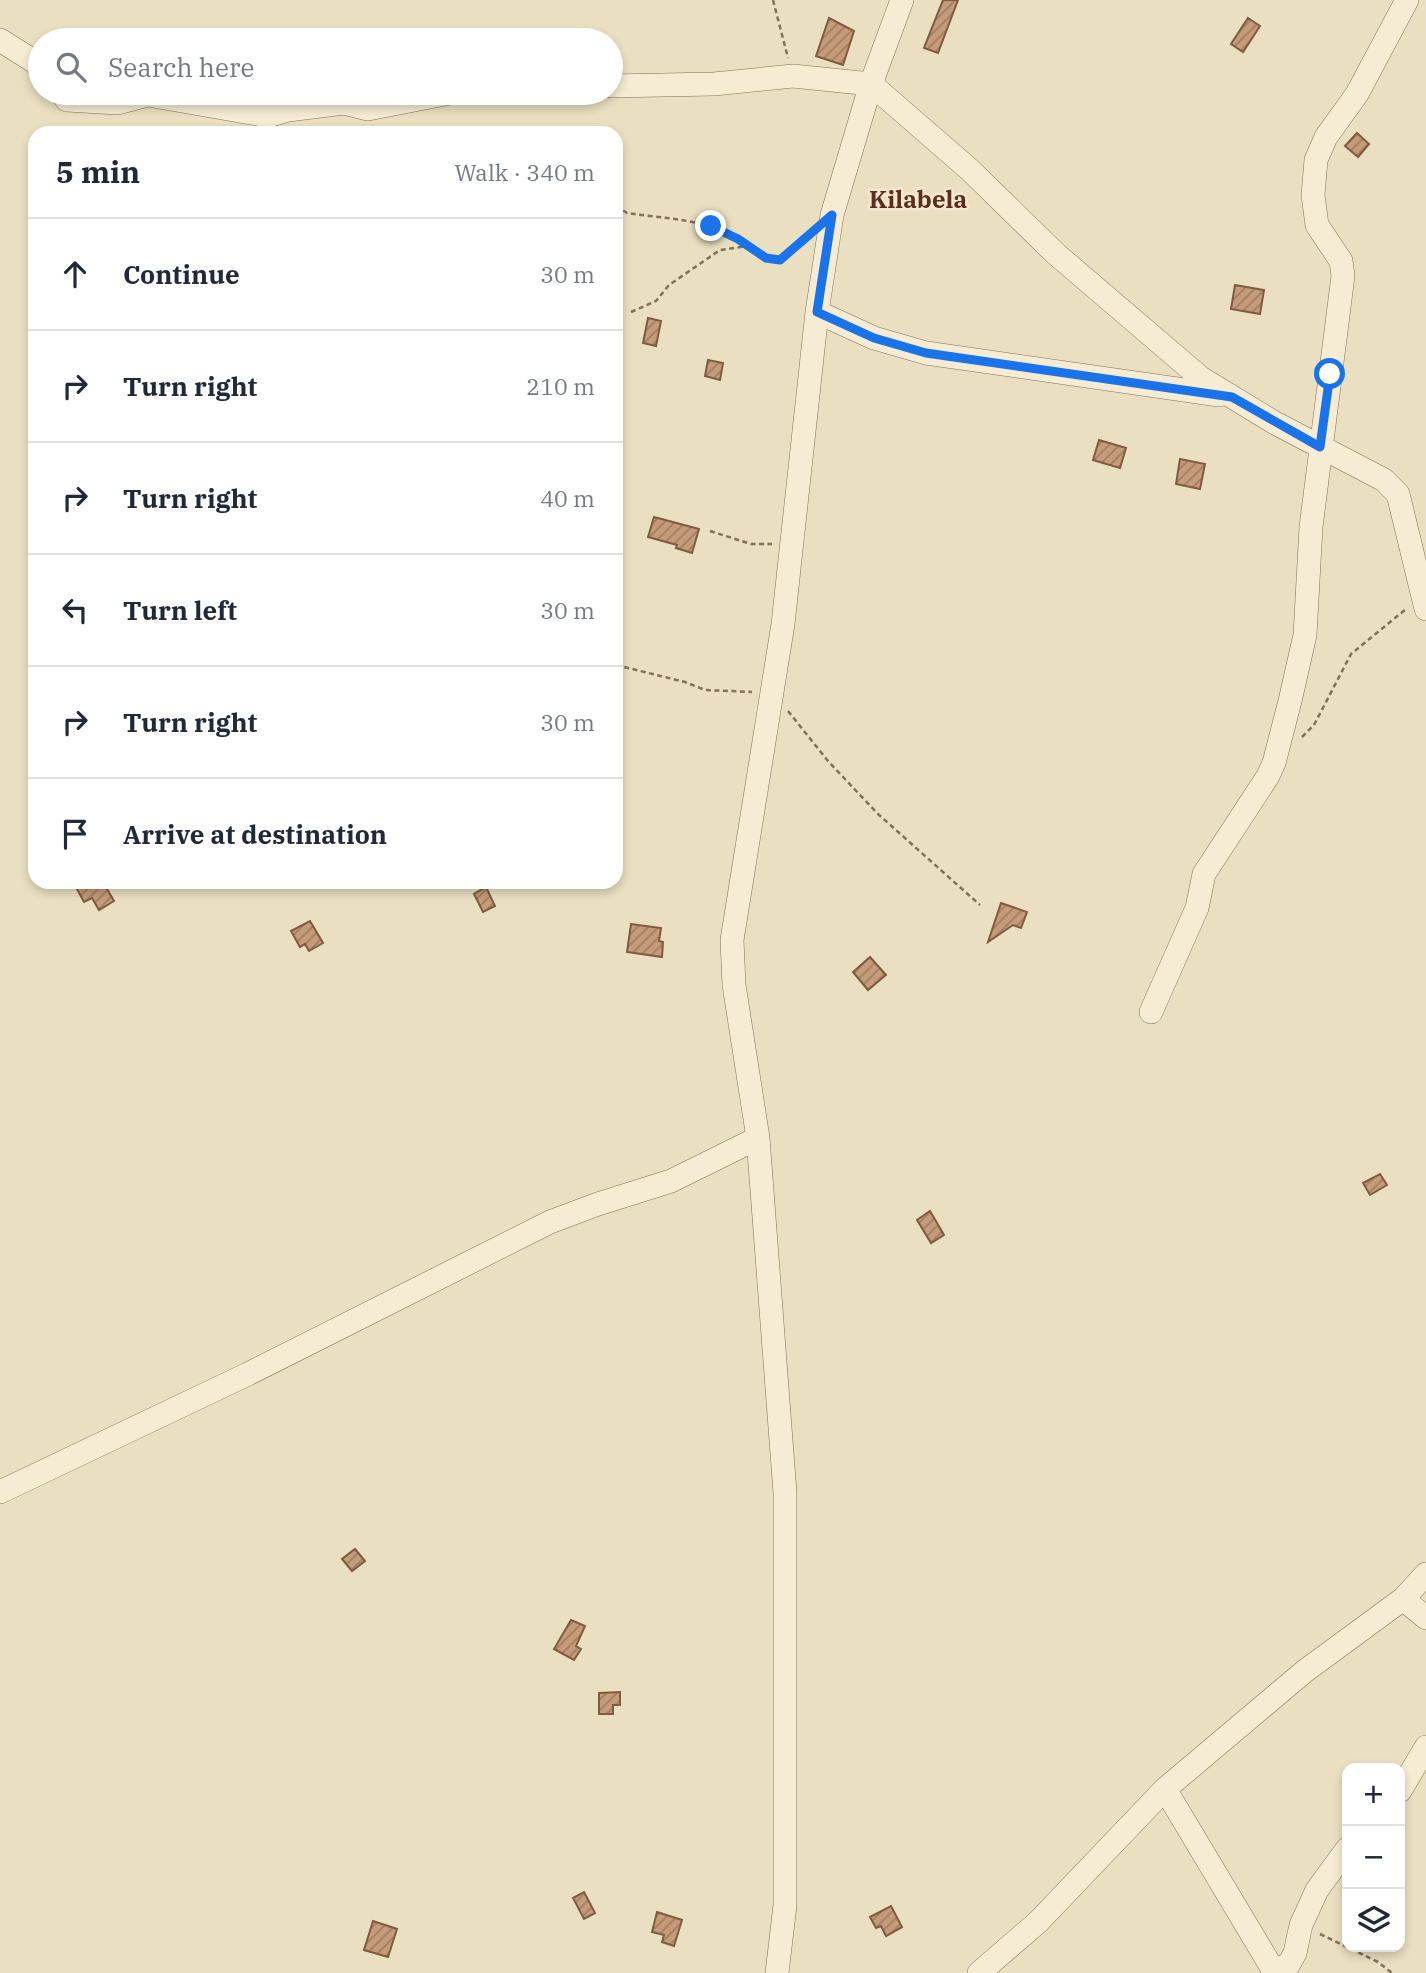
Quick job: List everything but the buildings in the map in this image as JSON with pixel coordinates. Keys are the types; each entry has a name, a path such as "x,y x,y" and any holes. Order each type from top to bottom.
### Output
{"street":[{"path":"777,1973 785,1905 785,1493 758,1138 734,985 733,940 783,624 817,312 832,215 871,84 902,0"},
{"path":"1151,1012 1197,908 1204,873 1274,763 1305,635 1311,527 1343,276 1341,261 1317,225 1313,195 1315,160 1326,136 1357,94 1407,0"},
{"path":"0,40 28,58"},
{"path":"623,86 714,84 793,76 871,84 970,170 1056,254 1201,378 1320,447 1384,480 1398,494 1424,603"},
{"path":"208,105 268,116 288,110 328,105"},
{"path":"352,105 368,109 388,105"},
{"path":"817,312 874,338 926,353 1232,397"},
{"path":"0,1492 248,1374 551,1222 598,1203 671,1181 758,1138"},
{"path":"979,1973 1038,1922 1164,1789 1305,1671 1403,1599 1426,1574"},
{"path":"1403,1599 1426,1618"},
{"path":"1405,1783 1426,1747"},
{"path":"1164,1789 1275,1972 1289,1964 1295,1953 1301,1925 1317,1889 1342,1856"}],"path":[{"path":"773,0 793,76"},
{"path":"623,210 711,226 731,235 766,258 780,260 832,215"},
{"path":"631,312 656,301 669,285 720,250 748,246"},
{"path":"710,531 751,544 765,545 792,538"},
{"path":"1300,739 1314,725 1351,654 1424,603"},
{"path":"623,667 685,682 705,690 772,692 828,761 878,814 980,905"},
{"path":"1301,1925 1378,1962 1392,1973"}],"district":[{"name":"Kilabela","path":"918,200"}],"route":[{"path":"711,226 774,261 780,260 832,215 817,312 874,338 904,348 1232,397 1320,447 1330,374"}]}
